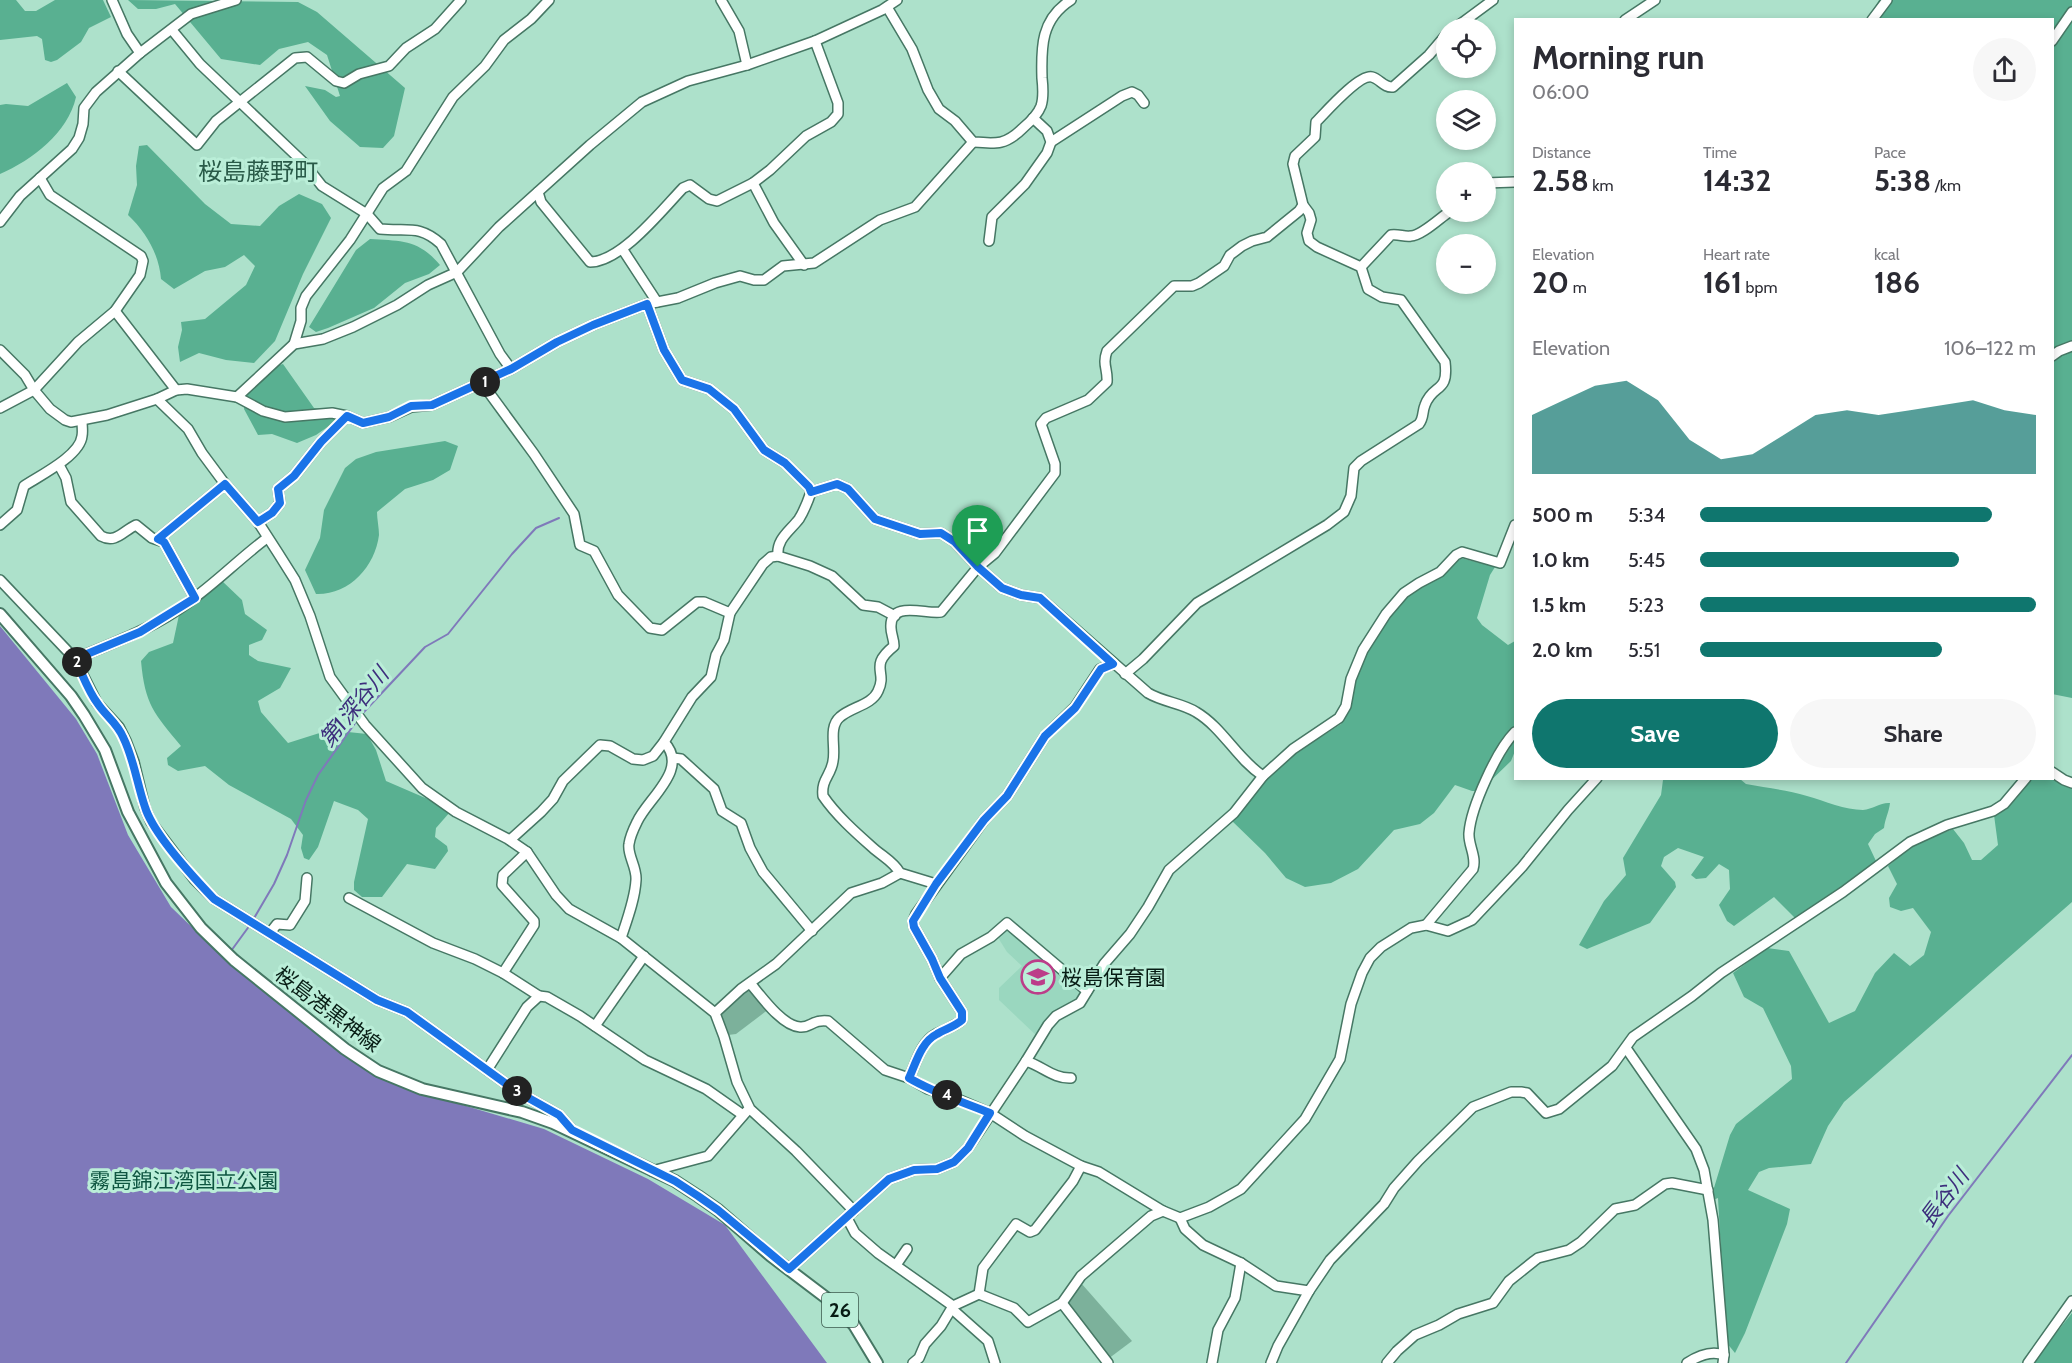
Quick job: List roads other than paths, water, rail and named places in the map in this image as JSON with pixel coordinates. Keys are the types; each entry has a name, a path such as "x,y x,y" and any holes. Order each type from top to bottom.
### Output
{"main road":[{"name":"桜島港黒神線","path":"0,614 71,696 84,715 105,750 128,812 166,884 201,928 234,960 336,1043 378,1071 422,1089 522,1112 572,1130 675,1181 718,1210 843,1313 860,1333 877,1363"}],"street":[{"path":"112,0 128,34 140,52"},
{"path":"0,222 20,196 72,149 79,138 84,108 96,92 140,52 191,14 236,0"},
{"path":"118,72 196,145 216,121 298,56 310,59 336,81 342,83 348,81 358,74 389,66 406,48 435,29 461,0"},
{"path":"294,345 301,321 301,308 306,296 350,240 383,188 406,171 453,97 485,66 504,40 531,19 548,0"},
{"path":"721,0 739,31 747,65"},
{"path":"876,0 912,49 928,90 939,109 955,121 973,142 996,144 1011,140 1033,118 1040,107 1043,92 1041,46 1050,21 1063,5 1071,0"},
{"path":"237,397 294,345 323,339 353,327 397,305 428,285 457,272 499,227 590,145 642,102 688,81 747,65 815,41 897,0"},
{"path":"1469,18 1493,0"},
{"path":"1627,18 1642,4 1655,0"},
{"path":"1874,18 1887,0"},
{"path":"2054,38 2072,12"},
{"path":"172,30 200,64 303,162 322,186 367,214 380,229 417,230 430,234 441,243 500,354 511,369"},
{"path":"538,192 541,202 590,262 598,262 623,250 683,188 690,185 709,199 717,201 753,183 806,136 831,122 838,114 838,103 815,41"},
{"path":"1125,674 1197,603 1327,525 1344,512 1351,496 1354,468 1361,460 1419,424 1423,420 1427,400 1445,383 1445,362 1401,300 1382,297 1368,289 1361,267 1309,241 1307,233 1311,220 1303,206 1293,164 1295,156 1315,137 1316,122 1340,98 1366,77 1373,77 1388,87 1393,87 1436,47"},
{"path":"989,241 992,217 1025,184 1047,153 1051,142 1122,96 1132,92 1138,95 1144,103"},
{"path":"1033,118 1047,131 1051,142"},
{"path":"0,350 25,375 50,409 71,422 82,421 157,399 176,390 188,389 237,397 263,411 285,417 332,412 363,423 389,417 411,406 432,405 511,369 557,342 593,325 647,304 678,298 740,276 764,280 783,266 814,263 880,220 915,207 973,142"},
{"path":"0,408 34,390 78,342 115,311 140,275 143,261 141,256 50,195 40,178"},
{"path":"1496,183 1514,182"},
{"path":"753,183 774,223 804,265"},
{"path":"936,884 900,873 894,862 873,849 826,801 822,787 833,761 834,724 840,716 876,696 880,689 880,662 882,656 894,646 891,627 894,616 912,609 934,614 941,612 978,567 994,553 1055,473 1041,424 1046,418 1088,400 1107,382 1103,361 1107,351 1174,286 1192,286 1199,283 1224,266 1230,255 1242,246 1252,240 1267,237 1299,212 1303,206"},
{"path":"1361,267 1391,235 1412,237 1421,233 1436,220"},
{"path":"623,250 657,302"},
{"path":"647,304 664,350 682,380 709,389 718,395 734,409 764,450 785,463 810,490"},
{"path":"115,311 176,390"},
{"path":"2054,355 2072,346"},
{"path":"482,383 574,514 580,545 594,551 618,595 650,628 662,630 668,627 697,602 704,602 730,613"},
{"path":"157,399 188,429 225,484 258,522 295,580 310,616 330,677 365,725 422,788 456,812 510,840 527,852 556,895 569,909 621,938 715,1012 746,1112"},
{"path":"258,522 272,513 280,503 278,489 294,476 321,442 347,416"},
{"path":"0,525 17,510 24,486 59,465 78,446 82,438 82,421"},
{"path":"59,465 66,478 71,502 101,536 114,539 136,525 152,538 164,542 195,598"},
{"path":"158,539 225,484"},
{"path":"810,490 837,484 848,489 875,519 920,534 941,533 955,542 1002,588 1021,595 1040,598 1113,664 1161,700 1195,711 1217,729 1235,751 1263,776"},
{"path":"778,556 777,550 784,534 799,519 810,490"},
{"path":"789,1269 889,1179 914,1170 937,1169 954,1162 968,1148 1047,1025 1080,1003 1104,964 1136,925 1169,870 1234,813 1263,776 1293,750 1339,718 1346,706 1351,679 1363,650 1386,614 1404,593 1440,572 1456,555 1462,552 1500,563 1514,528"},
{"path":"75,659 140,632 195,598 240,558 267,538"},
{"path":"510,840 541,812 553,799 563,781 600,745 610,746 633,759 643,760 653,756 692,697 711,676 716,655 724,640 730,613 771,557 778,556 832,576 863,605 878,607 894,616"},
{"path":"0,580 75,659 97,703 119,727 126,741 151,822 194,879 214,899 377,1000 407,1012 516,1091 559,1115 572,1130"},
{"path":"909,1078 926,1042 935,1034 956,1026 962,1020 962,1012 940,978 913,921 936,884 984,820 1007,796 1045,736 1075,708 1101,669 1113,664"},
{"path":"1426,925 1473,869 1475,864 1469,834 1471,822 1488,774 1514,733"},
{"path":"621,938 636,880 636,868 628,845 638,819 652,802 672,770 671,750 664,742"},
{"path":"673,758 681,759 714,789 722,811 741,823 750,848 763,872 812,931"},
{"path":"2054,773 2072,783"},
{"path":"750,983 775,1012 793,1026 804,1028 818,1020 828,1021 885,1070 990,1113 1025,1136 1081,1166 1099,1172 1163,1211 1180,1218 1209,1207 1241,1189 1305,1119 1340,1059 1351,1004 1370,958 1381,947 1411,928 1426,925 1448,931 1460,928 1472,920 1522,867 1595,780"},
{"path":"1271,1363 1309,1291 1330,1260 1384,1204 1394,1188 1418,1161 1473,1107 1511,1092 1521,1092 1527,1093 1546,1113 1559,1109 1612,1066 1633,1037 1721,973 1843,892 1910,842 1947,825 1993,811 2004,804 2024,780"},
{"path":"503,973 534,925 534,921 502,885 503,875 527,852"},
{"path":"715,1012 776,964 851,893 882,883 900,873"},
{"path":"270,933 277,924 290,925 305,901 307,878"},
{"path":"349,898 434,943 503,973 539,996 547,997 595,1026 645,1060 706,1089 746,1112 796,1151 850,1214 855,1233 953,1308 988,1341 995,1363"},
{"path":"940,978 961,954 991,937 1007,923 1087,991"},
{"path":"595,1026 644,956"},
{"path":"487,1070 527,1007 539,996"},
{"path":"1626,1047 1696,1149 1704,1170 1713,1220 1723,1359"},
{"path":"1026,1061 1061,1078 1071,1078"},
{"path":"652,1171 708,1156 746,1112"},
{"path":"979,1294 983,1268 1016,1224 1030,1232 1035,1230 1067,1190 1081,1166"},
{"path":"1387,1363 1415,1335 1449,1318 1493,1303 1509,1281 1533,1261 1569,1250 1581,1242 1615,1209 1635,1205 1665,1184 1672,1183 1708,1190"},
{"path":"979,1294 1014,1308 1028,1322 1062,1303 1081,1276 1151,1216 1163,1211"},
{"path":"1180,1218 1185,1229 1203,1245 1241,1263 1276,1286 1309,1291"},
{"path":"896,1265 907,1248"},
{"path":"1212,1363 1218,1330 1235,1298 1241,1263"},
{"path":"913,1363 953,1308 979,1294"},
{"path":"2028,1363 2072,1301"},
{"path":"1062,1303 1108,1363"},
{"path":"1688,1363 1702,1354 1717,1352 1723,1359"}],"waterway":[{"name":"第1深谷川","path":"362,714 425,647 448,634 512,554 536,528 559,518"},
{"name":"第1深谷川","path":"253,920 274,884 318,775 358,719"},
{"name":"第1深谷川","path":"231,951 250,925"},
{"name":"長谷川","path":"1846,1363 1948,1216 2072,1055"}],"place":[{"name":"桜島保育園","path":"1038,977"}],"district":[{"name":"桜島藤野町","path":"258,171"}],"park label":[{"name":"霧島錦江湾国立公園","path":"184,1180"}]}
